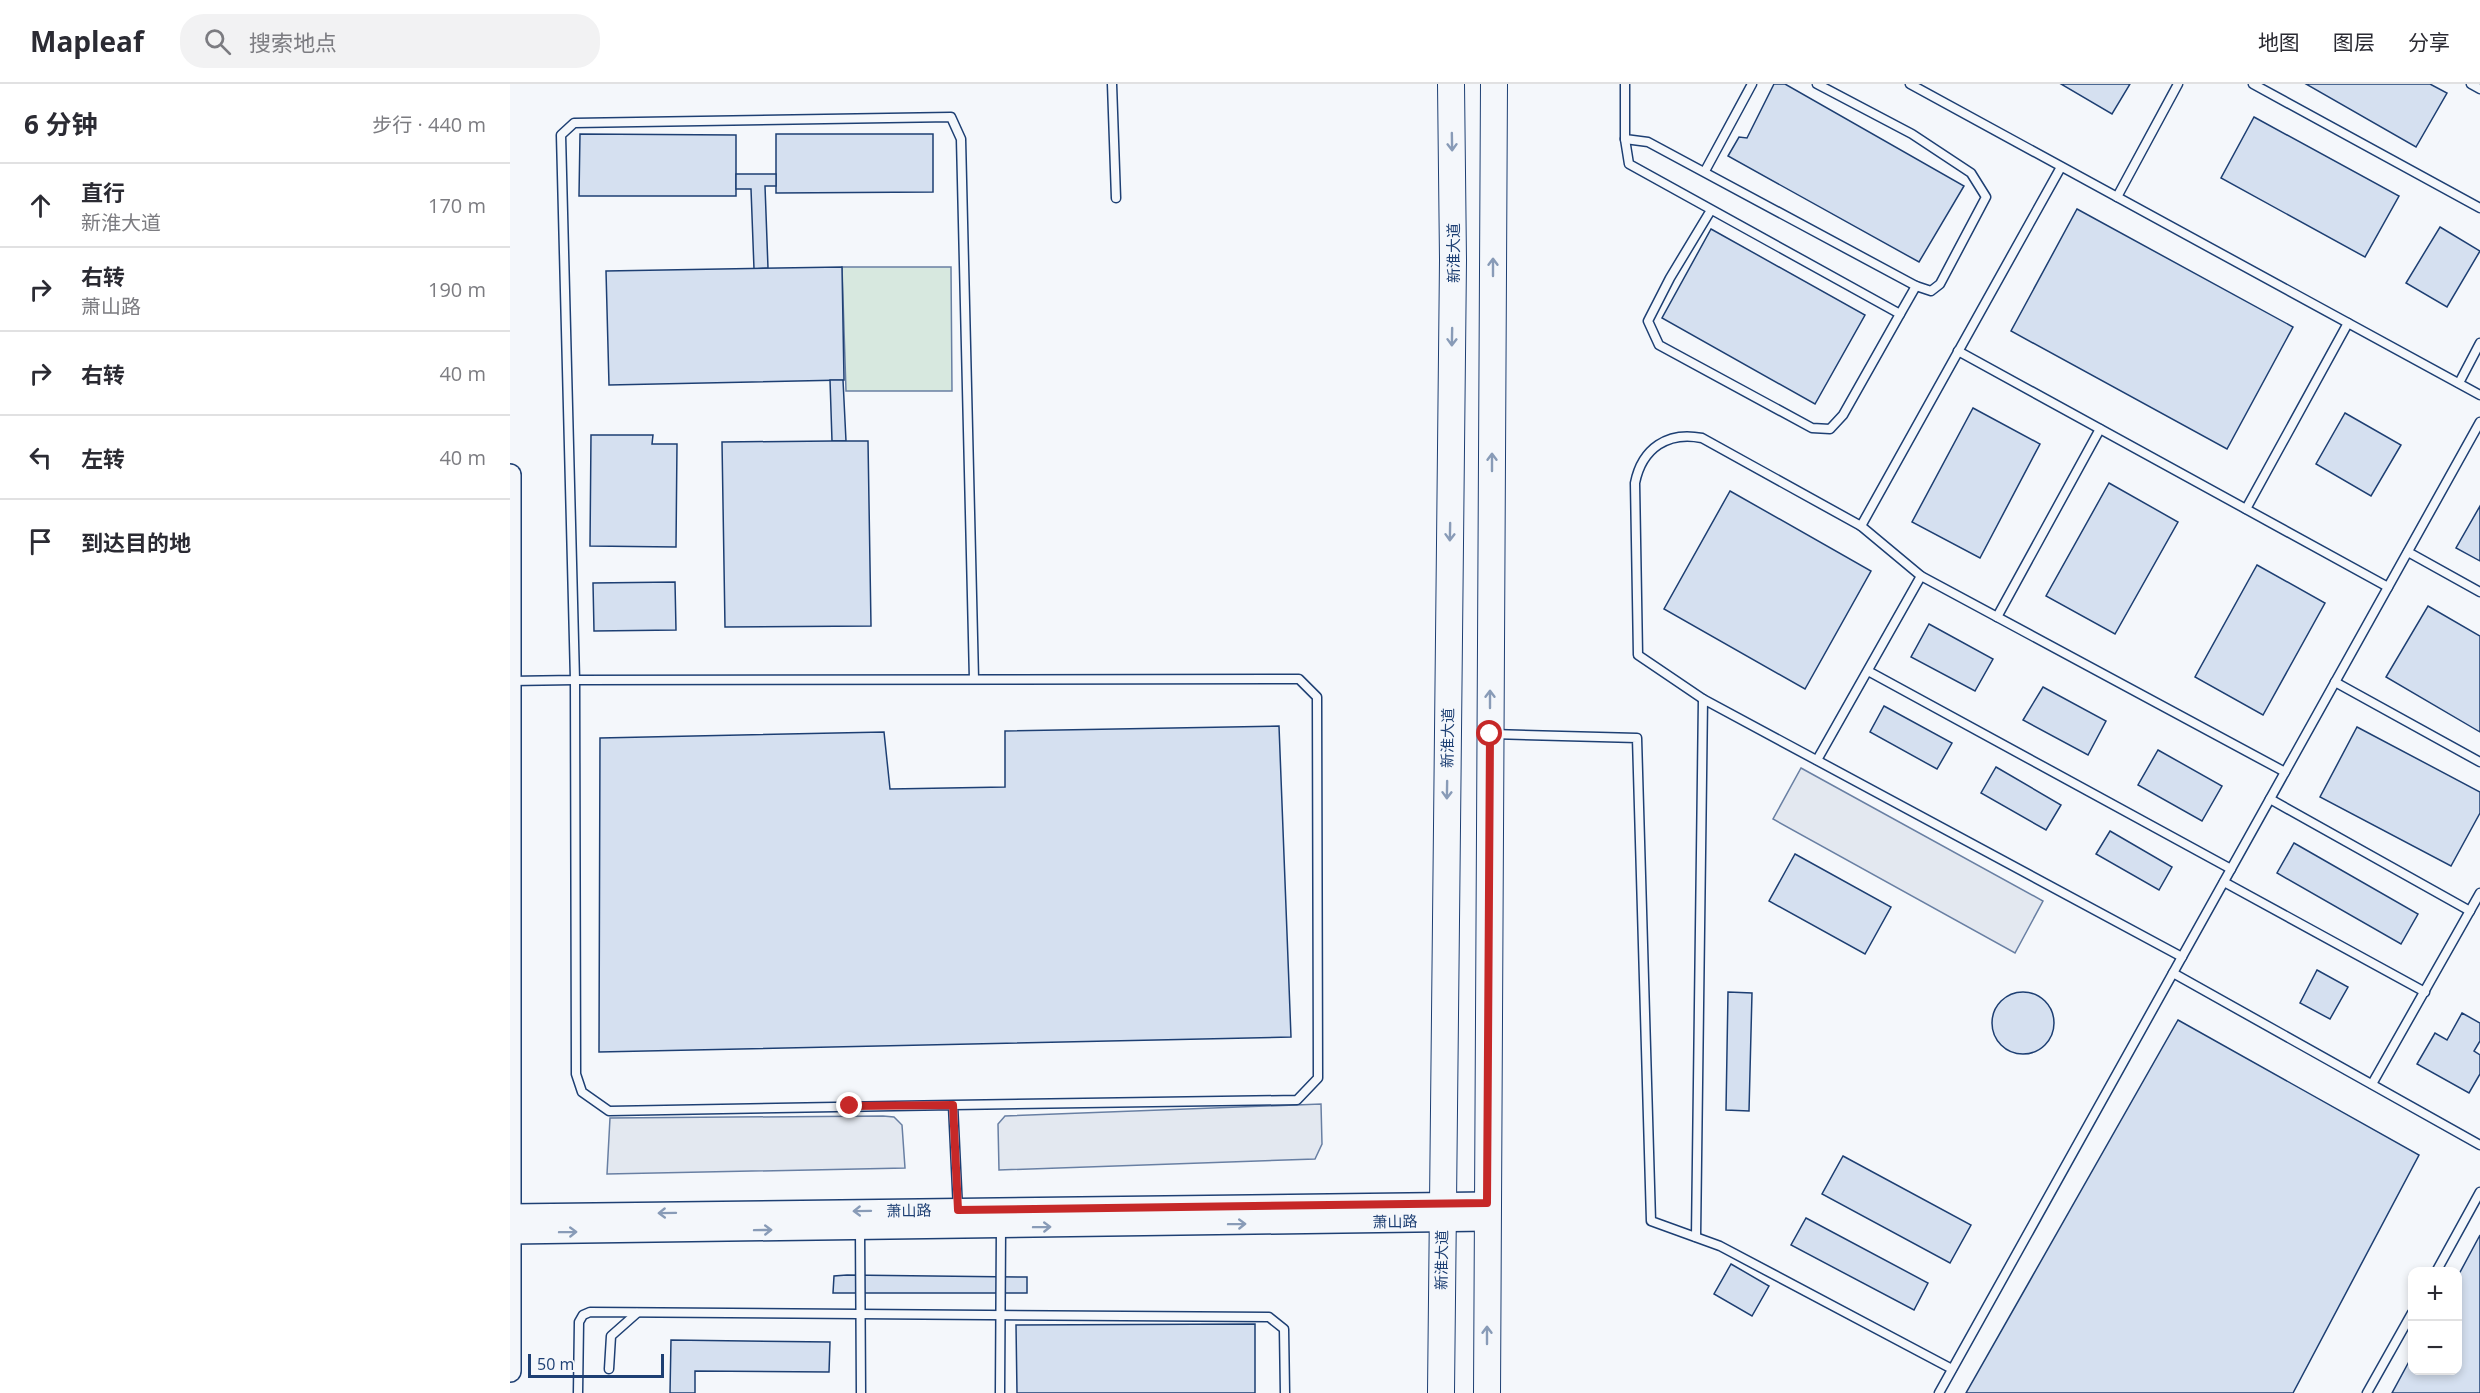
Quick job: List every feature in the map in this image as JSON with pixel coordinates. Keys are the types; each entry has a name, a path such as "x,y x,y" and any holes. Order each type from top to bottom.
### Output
{"main road":[{"name":"新淮大道","path":"1441,1393 1453,260 1451,84"},
{"path":"1487,1393 1494,84"}],"street":[{"path":"510,475 510,1371"},
{"name":"萧山路","path":"510,1224 860,1228 959,1219 1000,1228 1442,1212"},
{"name":"萧山路","path":"510,1224 1487,1212"}],"lane":[{"path":"1112,84 1116,198"},
{"path":"1625,84 1625,139 1629,164 1900,314"},
{"path":"1704,171 1752,84"},
{"path":"1625,139 1648,142 1916,286 1931,291 1940,284 1986,197 1971,173 1912,134 1817,84"},
{"path":"1910,84 2480,395"},
{"path":"2116,197 2178,84"},
{"path":"2253,84 2480,208"},
{"path":"2471,84 2480,89"},
{"path":"510,681 575,680 1299,679 1317,697 1318,1078 1297,1100 609,1111 582,1092 576,1074 575,680 561,135 574,123 951,117 961,139 974,679"},
{"path":"1861,526 2061,166"},
{"path":"1711,210 1670,278 1648,321 1659,345 1812,428 1830,429 1843,415 1916,286"},
{"path":"2246,509 2348,323"},
{"path":"2458,383 2480,344"},
{"path":"1958,351 2388,587"},
{"path":"1939,1393 2480,422"},
{"path":"1997,617 2100,429"},
{"path":"2182,957 1703,699 1638,655 1635,483 1646,454 1671,438 1684,435 1702,438 1861,526 1921,576 2285,772"},
{"path":"2408,552 2480,592"},
{"path":"1817,760 1921,576"},
{"path":"1868,671 2231,869"},
{"path":"2335,682 2480,762"},
{"path":"1696,1237 1703,699"},
{"path":"1490,734 1637,738 1651,1221 1720,1246 1952,1369"},
{"path":"2270,800 2470,911"},
{"path":"2224,882 2425,992"},
{"path":"2372,1084 2480,893"},
{"path":"2173,973 2480,1145"},
{"path":"953,1105 959,1219"},
{"path":"2439,1267 2480,1192"},
{"path":"860,1228 861,1393"},
{"path":"1000,1228 1000,1393"},
{"path":"609,1369 610,1336 637,1313"},
{"path":"578,1393 579,1322 583,1315 637,1313 1269,1317 1284,1329 1285,1393"},
{"path":"2367,1393 2408,1319"}],"shaded area":[{"path":"842,267 951,267 952,391 846,391"},
{"path":"1801,768 2043,901 2015,953 1773,819"},
{"path":"1321,1104 1322,1144 1315,1159 999,1170 998,1124 1005,1116"},
{"path":"894,1117 902,1125 905,1168 607,1174 610,1118"}],"building":[{"path":"1774,84 1785,84 1964,186 1919,262 1728,156 1739,137 1747,138"},
{"path":"2061,84 2130,84 2112,114"},
{"path":"2306,84 2430,84 2447,93 2416,147"},
{"path":"2254,117 2399,196 2365,257 2221,178"},
{"path":"580,134 736,135 736,196 579,196"},
{"path":"776,134 933,134 933,192 776,193"},
{"path":"736,174 776,174 776,186 765,186 768,268 754,269 751,189 736,189"},
{"path":"2077,209 2293,327 2227,449 2011,331"},
{"path":"2440,227 2480,251 2447,307 2406,283"},
{"path":"1711,229 1865,315 1815,404 1662,318"},
{"path":"842,267 844,380 609,385 606,271"},
{"path":"830,380 843,380 846,441 832,441"},
{"path":"1973,408 2040,444 1980,558 1912,522"},
{"path":"2345,413 2401,445 2371,496 2316,464"},
{"path":"591,435 653,435 652,444 677,444 676,547 590,546"},
{"path":"868,441 871,626 725,627 722,442"},
{"path":"2109,483 2178,522 2115,634 2046,596"},
{"path":"1730,491 1871,571 1805,689 1664,609"},
{"path":"2480,506 2480,561 2456,548"},
{"path":"2257,565 2325,603 2263,715 2195,677"},
{"path":"675,582 676,630 594,631 593,583"},
{"path":"2428,606 2480,636 2480,732 2386,677"},
{"path":"1929,624 1993,659 1975,691 1911,657"},
{"path":"2043,687 2106,721 2088,755 2023,720"},
{"path":"1884,706 1952,743 1937,769 1870,732"},
{"path":"1279,726 1291,1037 599,1052 600,738 884,732 890,789 1005,787 1005,731"},
{"path":"2357,727 2480,792 2480,813 2451,866 2320,797"},
{"path":"2158,750 2222,786 2202,821 2138,785"},
{"path":"1996,767 2061,805 2046,830 1981,793"},
{"path":"2110,831 2172,867 2159,890 2096,854"},
{"path":"2294,843 2418,914 2401,944 2277,873"},
{"path":"1795,854 1891,907 1865,954 1769,901"},
{"path":"2317,970 2348,987 2330,1019 2300,1003"},
{"path":"1728,992 1752,993 1749,1111 1726,1110"},
{"path":"2017,992 2029,992 2045,1001 2052,1011 2054,1023 2052,1035 2045,1045 2029,1054 2017,1054 2006,1049 1997,1040 1992,1029 1992,1017 1997,1006 2006,997"},
{"path":"2462,1013 2480,1023 2480,1041 2474,1051 2480,1055 2480,1074 2469,1093 2417,1064 2435,1033 2447,1040"},
{"path":"2178,1020 2419,1155 2293,1393 1966,1393"},
{"path":"1843,1156 1971,1225 1950,1263 1822,1194"},
{"path":"1806,1218 1928,1283 1914,1310 1791,1245"},
{"path":"2480,1235 2480,1393 2392,1393 2408,1363 2408,1375 2462,1375 2462,1269"},
{"path":"1731,1264 1769,1286 1752,1316 1714,1294"},
{"path":"834,1276 1027,1277 1027,1293 833,1293"},
{"path":"1255,1324 1255,1393 1017,1393 1016,1325"},
{"path":"671,1340 830,1342 829,1372 695,1371 695,1393 670,1393"}],"route":[{"path":"850,1106 953,1105 958,1210 1487,1203 1490,734"}]}
